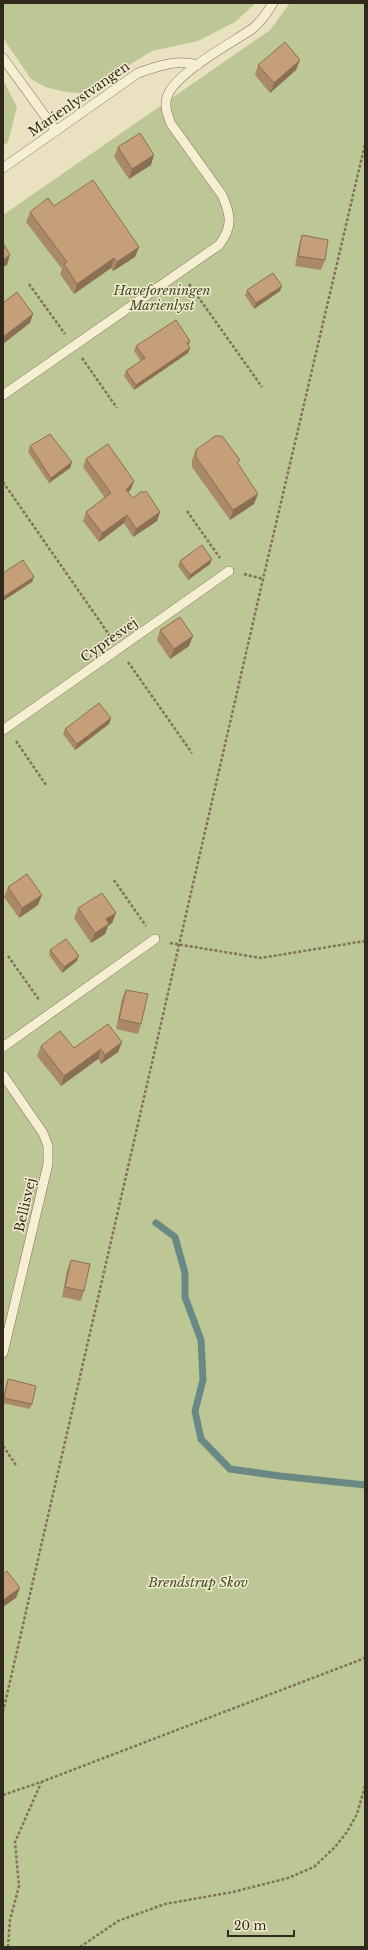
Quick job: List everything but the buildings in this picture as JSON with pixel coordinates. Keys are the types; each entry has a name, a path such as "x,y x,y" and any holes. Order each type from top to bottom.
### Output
{"lane":[{"path":"3,395 219,245 227,234 229,222 228,208 222,195 171,124 166,111 167,98 174,84 198,65 253,28 266,15 273,3"},
{"path":"3,58 56,131"},
{"name":"Marienlystvangen","path":"3,168 138,73 163,64 187,62 198,65"},
{"name":"Cypresvej","path":"5,728 229,571"},
{"path":"3,1047 155,939"},
{"name":"Bellisvej","path":"3,1075 43,1133 48,1146 48,1164 3,1353"}],"path":[{"path":"3,1712 263,579 365,144"},
{"path":"181,272 262,387"},
{"path":"3,482 192,753"},
{"path":"187,511 229,571 263,579"},
{"path":"5,728 46,785"},
{"path":"114,880 155,939"},
{"path":"180,946 261,958 365,941"},
{"path":"8,956 49,1015"},
{"path":"3,1446 16,1465"},
{"path":"3,1795 41,1782 365,1658"},
{"path":"8,1947 10,1920 19,1886 15,1842 41,1782"},
{"path":"80,1947 118,1921 158,1907 233,1892 288,1878 314,1867 335,1847 347,1832 356,1814 365,1786"}],"green space":[{"path":"3,3 256,3 235,22 198,41 152,51 111,76 86,94 66,92 45,87 31,79 3,38"},
{"path":"290,3 365,3 365,1947 3,1947 3,215 270,30"},
{"path":"3,80 17,107 8,142 3,146"}],"waterway":[{"path":"156,1223 175,1237 185,1273 185,1297 201,1340 203,1380 195,1411 201,1439 230,1469 365,1485"}],"park label":[{"name":"Haveforeningen Marienlyst","path":"162,298"},
{"name":"Brendstrup Skov","path":"198,1582"}]}
